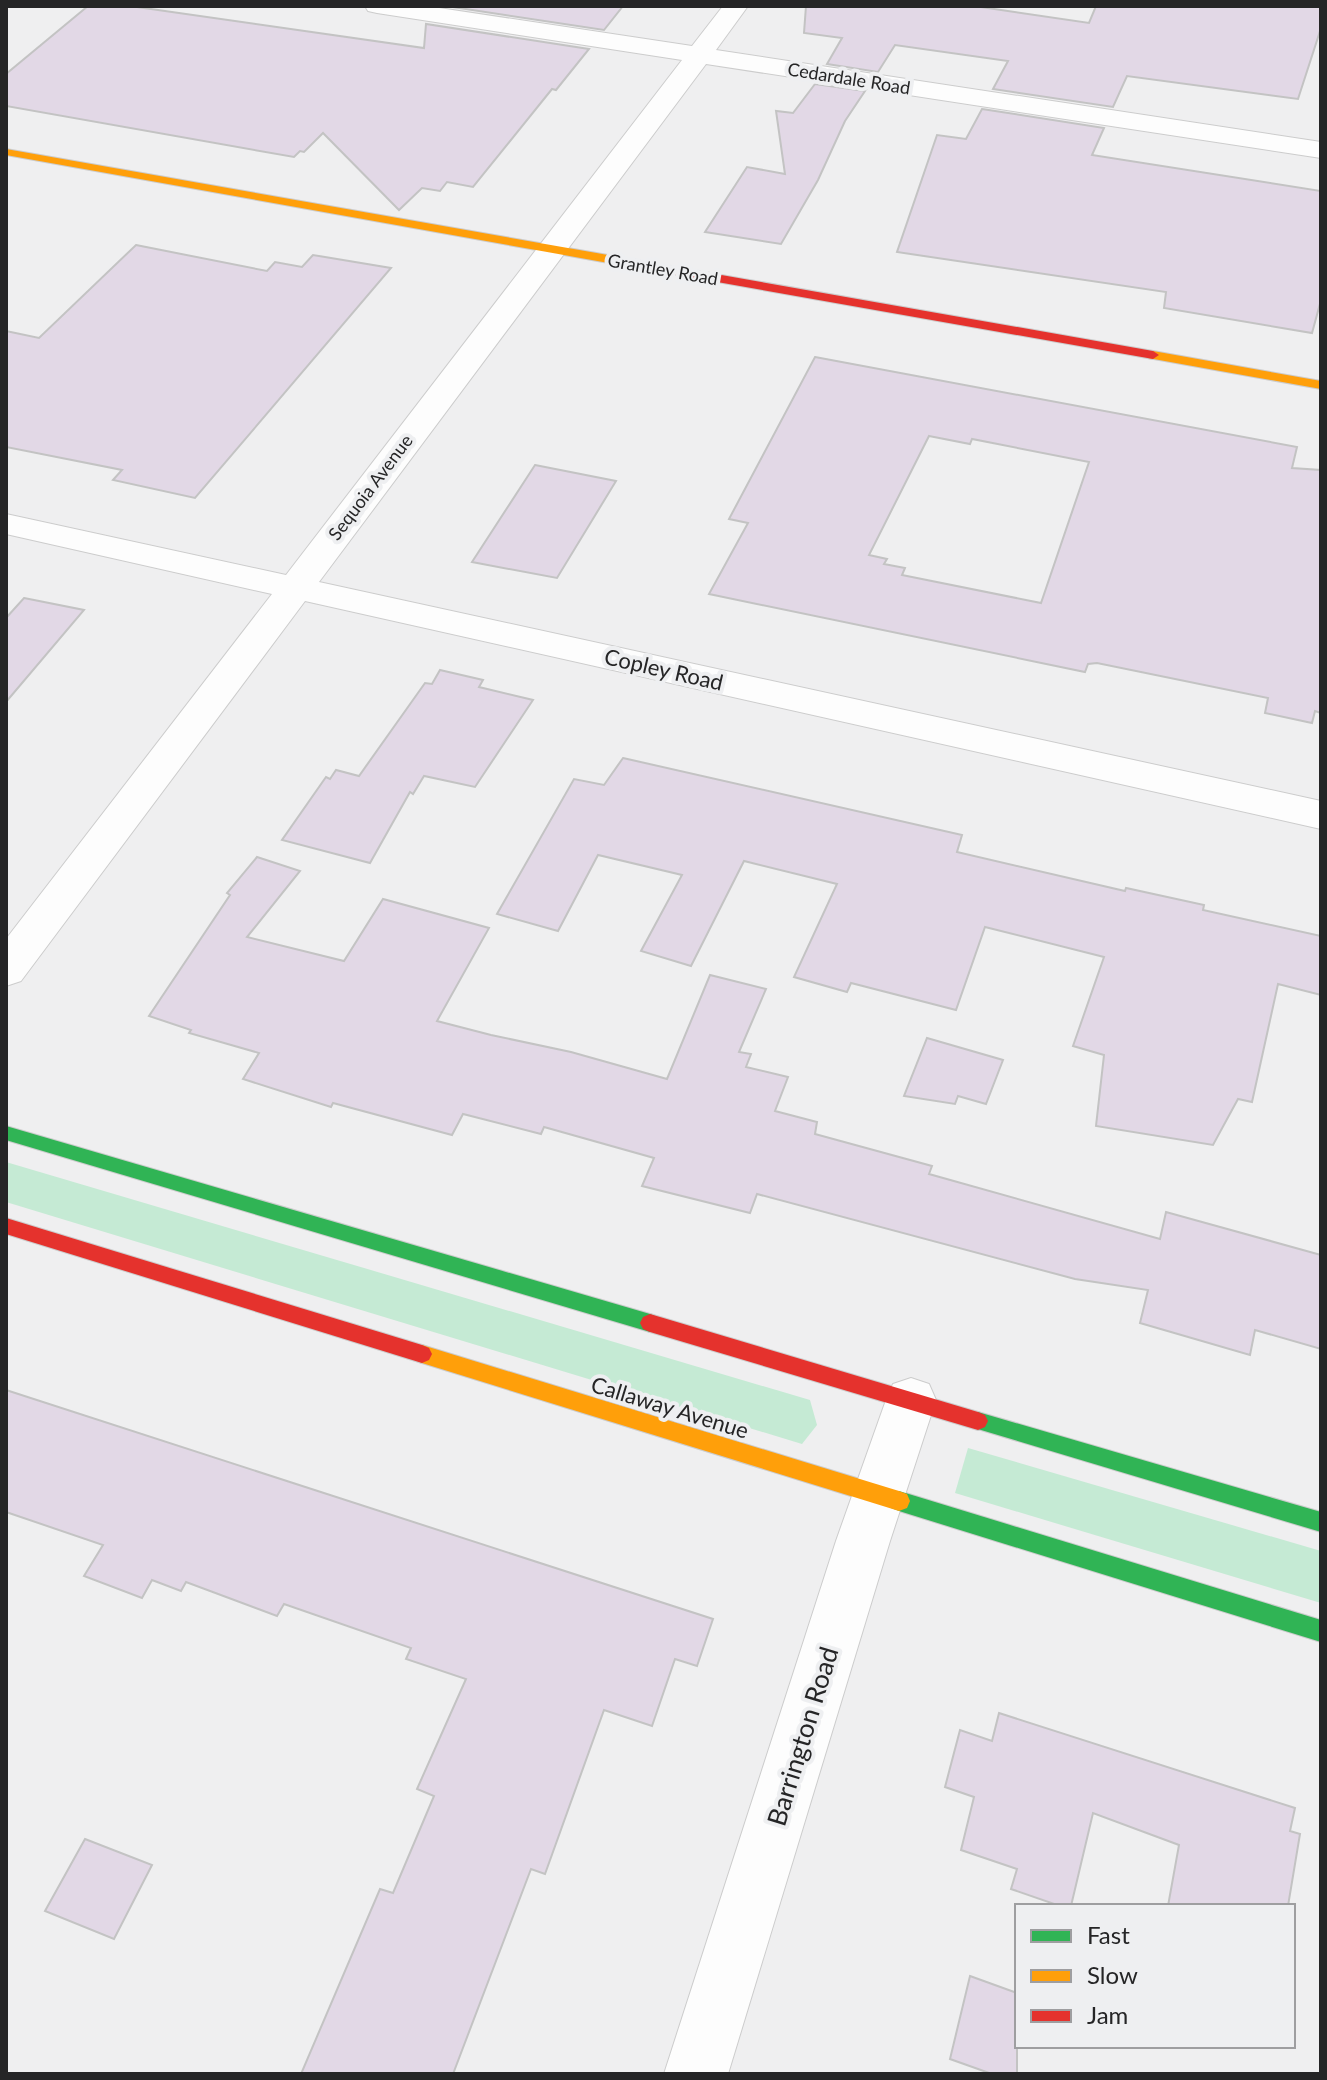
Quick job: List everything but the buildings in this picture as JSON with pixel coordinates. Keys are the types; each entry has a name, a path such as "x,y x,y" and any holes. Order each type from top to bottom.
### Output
{"street":[{"name":"Cedardale Road","path":"377,6 1321,150"},
{"name":"Sequoia Avenue","path":"6,970 736,6"},
{"name":"Grantley Road","path":"6,152 1321,385"},
{"name":"Copley Road","path":"6,524 1321,815"},
{"path":"6,1133 1321,1522"},
{"name":"Callaway Avenue","path":"6,1226 1321,1631"},
{"name":"Barrington Road","path":"696,2074 911,1400"}],"green space":[{"path":"6,1162 810,1400 817,1425 802,1444 6,1202"},
{"path":"968,1448 1321,1551 1321,1603 955,1493"}],"traffic: fast":[{"path":"6,1133 650,1323"},
{"path":"978,1421 1321,1522"},
{"path":"899,1501 1321,1631"}],"traffic: slow":[{"path":"6,152 642,265"},
{"path":"1153,355 1321,385"},
{"path":"422,1354 899,1501"}],"traffic: jam":[{"path":"642,265 1153,355"},
{"path":"6,1226 422,1354"},
{"path":"650,1323 978,1421"}]}
